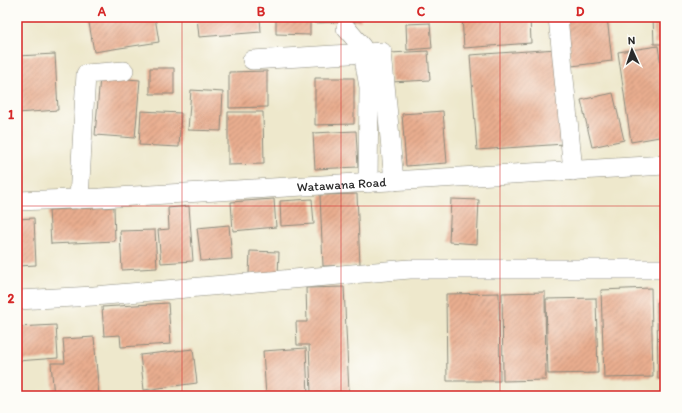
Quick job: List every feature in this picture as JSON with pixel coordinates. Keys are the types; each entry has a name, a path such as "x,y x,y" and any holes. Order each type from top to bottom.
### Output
{"street":[{"path":"558,17 573,171"},
{"path":"346,28 362,47 368,87 368,183"},
{"path":"252,60 382,52 394,181"},
{"path":"79,199 86,74 124,71"},
{"name":"Watawana Road","path":"17,201 368,183 665,165"},
{"path":"17,300 94,296 410,269 665,270"}],"building":[{"path":"88,17 155,17 159,42 94,52"},
{"path":"197,17 260,17 261,32 199,37"},
{"path":"276,17 310,17 310,35 276,34"},
{"path":"313,17 361,17 361,21 314,23"},
{"path":"462,17 530,17 531,43 464,48"},
{"path":"607,17 612,61 572,66 566,20"},
{"path":"653,17 665,17 665,44 654,44"},
{"path":"430,23 432,48 407,50 406,24"},
{"path":"658,46 665,91 665,136 631,142 618,52"},
{"path":"557,49 564,144 477,150 470,55"},
{"path":"428,51 430,80 391,82 390,53"},
{"path":"55,54 58,110 17,113 17,56"},
{"path":"150,68 174,68 174,94 150,94"},
{"path":"267,71 267,107 229,108 229,72"},
{"path":"100,77 140,80 135,138 95,135"},
{"path":"315,78 354,78 354,124 315,125"},
{"path":"191,90 223,92 221,131 188,130"},
{"path":"613,93 624,140 592,147 581,100"},
{"path":"141,111 181,113 179,147 139,145"},
{"path":"443,111 447,163 406,166 402,114"},
{"path":"228,112 263,112 264,164 228,165"},
{"path":"356,131 358,167 315,169 313,133"},
{"path":"357,194 360,265 323,266 320,195"},
{"path":"274,199 276,227 233,231 231,202"},
{"path":"312,199 314,224 281,226 280,201"},
{"path":"451,199 479,200 477,244 449,242"},
{"path":"189,206 193,261 161,263 158,230 169,229 168,208"},
{"path":"114,207 115,241 51,244 49,210"},
{"path":"34,218 36,265 17,266 17,219"},
{"path":"229,225 232,259 201,261 197,228"},
{"path":"155,230 157,268 122,270 120,231"},
{"path":"250,251 279,252 278,275 249,274"},
{"path":"344,287 349,392 311,393 309,345 297,345 296,322 307,322 306,288"},
{"path":"651,288 653,377 604,378 601,290"},
{"path":"545,292 546,380 503,381 502,293"},
{"path":"499,293 500,381 447,381 446,294"},
{"path":"596,298 598,373 548,374 546,299"},
{"path":"657,302 665,302 665,379 658,379"},
{"path":"168,303 171,344 121,347 120,335 104,336 102,307"},
{"path":"56,325 58,358 17,361 17,327"},
{"path":"94,337 99,396 54,396 51,363 65,363 63,339"},
{"path":"306,348 308,395 266,396 263,351"},
{"path":"193,349 197,383 144,390 140,355"}]}
